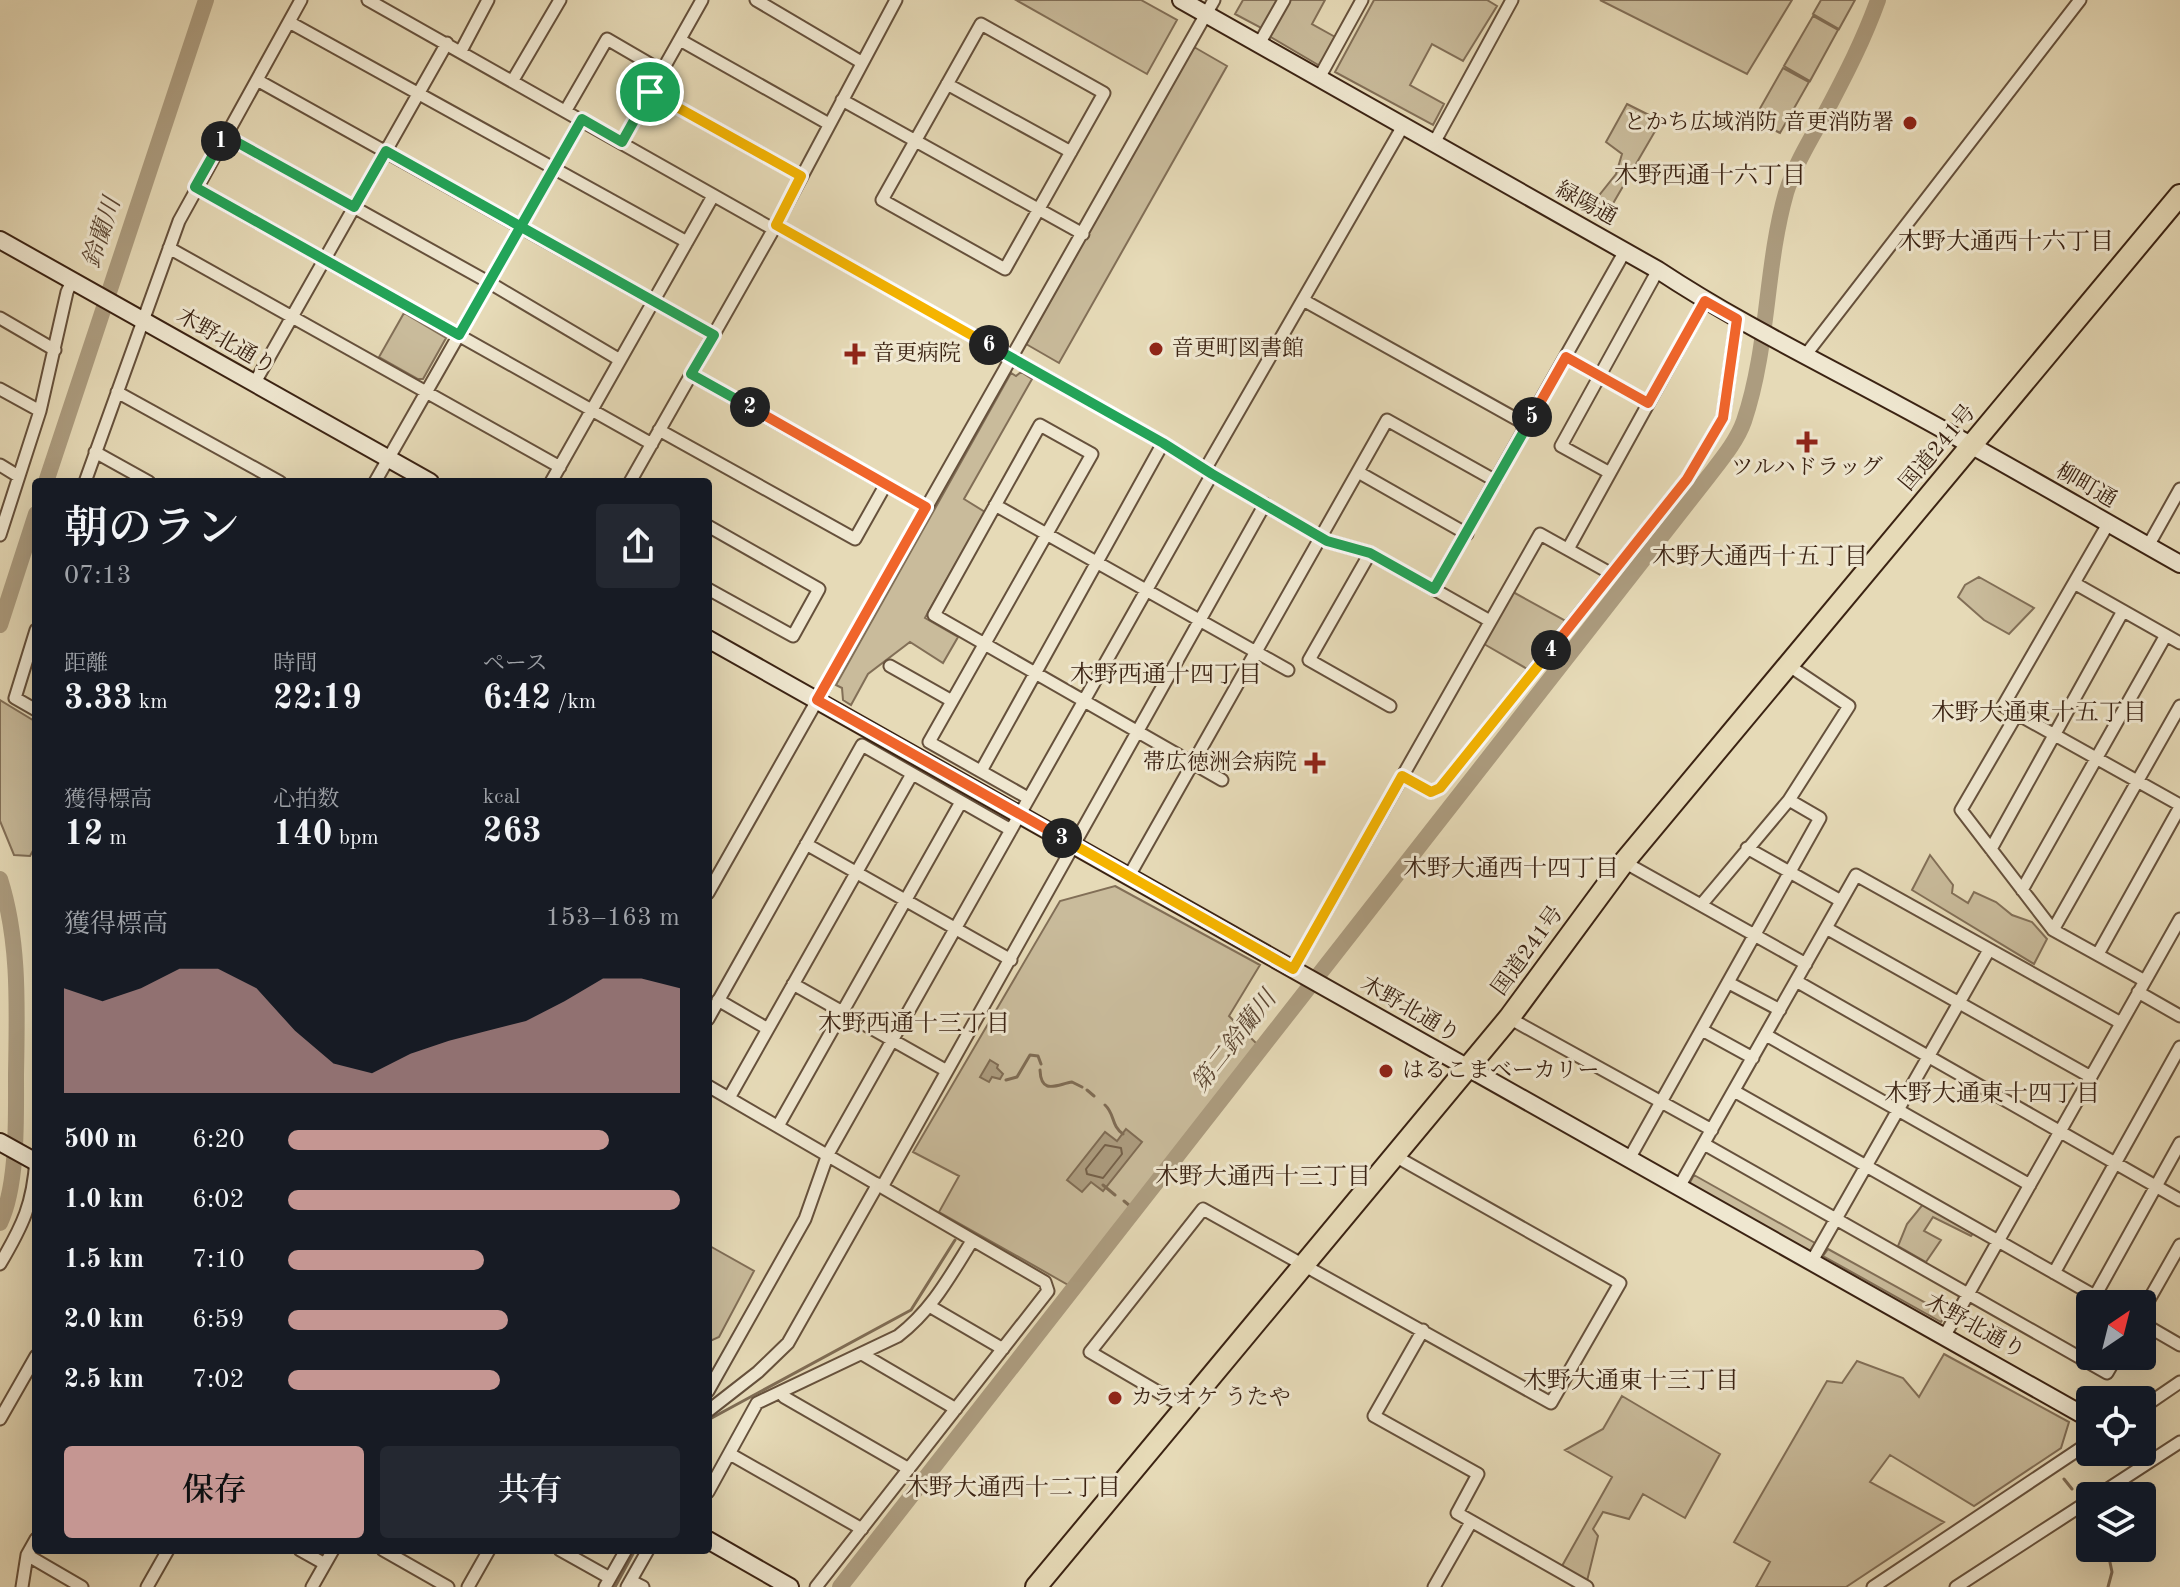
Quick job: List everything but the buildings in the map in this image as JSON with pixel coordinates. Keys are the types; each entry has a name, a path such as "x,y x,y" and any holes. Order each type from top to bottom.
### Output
{"highway":[{"name":"国道241号","path":"1036,1587 1509,1018 1624,862 2180,195"}],"street":[{"path":"86,478 169,248 195,187 301,0"},
{"path":"368,0 713,196 1163,443 1320,536 1370,553 1490,621"},
{"path":"461,51 488,0"},
{"path":"513,80 560,0"},
{"path":"622,142 702,0"},
{"path":"756,0 861,62"},
{"path":"633,478 774,227 896,0"},
{"name":"緑陽通","path":"1181,0 1210,7 1259,44 1658,270 1740,321 1971,446"},
{"path":"1259,44 1284,0"},
{"path":"1319,78 1362,0"},
{"path":"1434,143 1511,0"},
{"path":"1804,357 2080,0"},
{"path":"712,886 1210,7"},
{"path":"289,22 687,242"},
{"path":"981,24 1104,93 1005,269 882,200 947,84 981,24"},
{"path":"566,110 607,39 662,71"},
{"path":"680,40 829,124"},
{"path":"254,384 447,43"},
{"path":"257,80 714,335"},
{"path":"947,84 1071,152"},
{"path":"650,92 801,176"},
{"path":"842,100 1083,234"},
{"path":"377,478 582,119"},
{"path":"712,1384 805,1219 828,1154 957,930 1303,300 1403,126"},
{"path":"224,135 490,283 620,360"},
{"path":"195,187 652,444"},
{"path":"553,478 713,196"},
{"name":"木野北通り","path":"0,240 423,478"},
{"path":"169,248 560,467"},
{"path":"1434,589 1625,251"},
{"path":"1610,473 1561,446 1658,270"},
{"path":"0,535 40,411 72,281"},
{"path":"1303,300 1527,425"},
{"path":"1568,549 1705,301"},
{"path":"0,318 55,350"},
{"path":"1402,776 1431,792 1440,788 1687,479 1723,418 1740,321"},
{"path":"1566,357 1648,403"},
{"path":"691,374 926,507"},
{"path":"0,389 40,411"},
{"path":"117,392 273,478"},
{"path":"1129,876 1387,420 1496,481"},
{"path":"1028,798 929,742 983,645 1048,534 1092,454 1040,425 934,615 983,645 1222,780"},
{"path":"659,430 855,539 886,484"},
{"path":"981,771 1163,443"},
{"name":"柳町通","path":"1971,446 2180,564"},
{"path":"95,452 142,478"},
{"path":"0,465 18,476"},
{"path":"1358,472 1467,534"},
{"path":"2148,546 2180,489"},
{"path":"712,1408 758,1372 788,1343 1011,960 1265,504"},
{"path":"995,505 1288,670"},
{"path":"2098,954 2180,806 2003,706 2108,524"},
{"path":"712,528 819,589 793,636 712,591"},
{"path":"1300,973 1402,776 1540,534 1610,573"},
{"path":"1370,553 1309,660 1390,706"},
{"path":"2074,583 2180,643"},
{"path":"1991,849 2123,611"},
{"path":"2022,890 2166,635"},
{"name":"木野北通り","path":"712,641 2076,1411"},
{"path":"32,645 15,698 32,708"},
{"path":"1701,905 1789,800 1849,706 1788,665"},
{"path":"890,666 952,701"},
{"path":"2053,930 2180,706"},
{"path":"2017,714 1961,810 2053,930 2145,981"},
{"path":"712,1011 862,745 1011,830"},
{"path":"729,1098 912,774"},
{"path":"1629,1159 1820,818 1789,800"},
{"path":"778,1126 961,802"},
{"path":"806,844 1011,960"},
{"path":"1747,848 1841,901"},
{"path":"1624,862 1806,964"},
{"path":"1679,1187 1856,875 2121,1023"},
{"path":"1945,1335 2179,922"},
{"path":"1826,928 2091,1077"},
{"path":"1812,1261 1989,950"},
{"path":"1796,981 2180,1200"},
{"path":"1729,983 1780,1010"},
{"path":"793,984 947,1071"},
{"path":"2138,992 2180,1016"},
{"path":"718,1000 768,1029"},
{"path":"1509,1018 1712,1130"},
{"path":"1702,1030 1753,1058"},
{"path":"1766,1035 2030,1185"},
{"path":"2054,1273 2180,1047"},
{"path":"712,1088 1045,1282 1048,1291 816,1587"},
{"path":"1734,1091 2084,1290"},
{"path":"0,1142 32,1159"},
{"path":"2098,1290 2180,1143"},
{"path":"1704,1144 2076,1355"},
{"path":"1184,1407 1090,1352 1203,1209 1551,1403 1620,1283 1395,1156"},
{"path":"0,1264 25,1219 32,1199"},
{"path":"712,1485 757,1403 898,1336 931,1307 972,1241"},
{"path":"2154,1290 2180,1245"},
{"path":"931,1307 1003,1349"},
{"path":"1423,1330 1374,1416 1478,1474 1457,1513 1587,1587"},
{"path":"2156,1331 2180,1345"},
{"path":"862,1354 956,1409"},
{"path":"0,1419 32,1363"},
{"path":"2156,1398 2180,1382"},
{"path":"781,1392 784,1397 909,1469"},
{"path":"2119,1482 2180,1442"},
{"path":"1873,1587 2076,1451"},
{"path":"730,1454 862,1529"},
{"path":"1956,1587 2076,1509"},
{"path":"1434,1587 1471,1522"},
{"path":"712,1542 790,1587"},
{"path":"22,1587 27,1555 32,1546"},
{"path":"147,1587 162,1554"},
{"path":"307,1554 325,1564"},
{"path":"312,1587 331,1554"},
{"path":"390,1554 448,1587"},
{"path":"468,1587 487,1554"},
{"path":"566,1554 607,1582 624,1554"},
{"path":"643,1587 629,1584 646,1554"},
{"path":"27,1555 82,1587"}],"shaded area":[{"path":"1016,0 1141,0 1177,20 1147,74"},
{"path":"1243,0 1279,0 1263,29 1235,14"},
{"path":"1290,0 1325,0 1312,24 1337,38 1320,66 1269,36"},
{"path":"1374,0 1487,0 1497,6 1463,61 1432,44 1410,85 1444,104 1433,125 1335,72"},
{"path":"1600,0 1792,0 1747,74"},
{"path":"1821,0 1855,0 1839,29 1813,14"},
{"path":"1813,16 1838,30 1810,81 1784,66"},
{"path":"1194,47 1227,66 1059,363 1026,344"},
{"path":"1783,68 1809,82 1780,133 1754,119"},
{"path":"1627,104 1661,121 1604,219 1589,208 1616,174 1622,154 1606,142"},
{"path":"404,313 446,338 423,379 379,357"},
{"path":"1021,372 1032,379 964,499 985,512 925,618 958,637 943,663 910,642 868,674 851,705 843,700 842,688 836,685 1011,373 1016,376"},
{"path":"1979,577 2034,608 2009,634 1984,620 1958,597 1965,585"},
{"path":"1513,592 1566,621 1529,670 1484,644"},
{"path":"0,700 32,720 30,856 14,855 0,821"},
{"path":"1930,855 1953,885 1952,893 1968,903 1974,892 1996,902 2012,915 2032,922 2047,939 2034,964 1912,890"},
{"path":"1115,886 1260,965 1229,1016 1258,1045 1070,1286 939,1212 959,1176 913,1152 1060,901"},
{"path":"1694,1175 1815,1243 1810,1251 1689,1184"},
{"path":"1924,1203 1975,1231 1971,1236 1933,1217 1924,1231 1941,1240 1926,1262 1898,1246 1907,1224"},
{"path":"712,1247 754,1271 719,1337 712,1340"},
{"path":"1828,1249 1946,1314 1941,1322 1823,1256"},
{"path":"1944,1354 2069,1422 2061,1448 1974,1506 1890,1455 1870,1482 1944,1522 1846,1587 1756,1587 1770,1562 1734,1542 1827,1381 1842,1383 1857,1361 1903,1378 1919,1397"},
{"path":"1622,1396 1720,1454 1685,1518 1643,1494 1629,1519 1603,1512 1593,1529 1598,1536 1587,1581 1562,1566 1612,1477 1565,1450 1603,1429"}],"water":[{"path":"990,1060 998,1065 1003,1074 1000,1079 992,1077 989,1082 980,1077"},
{"path":"1126,1129 1142,1142 1103,1191 1091,1182 1082,1192 1067,1180 1105,1132 1117,1141"}],"waterway":[{"name":"鈴蘭川","path":"47,478 206,0"},
{"name":"第二鈴蘭川","path":"840,1587 1733,443 1744,421 1758,365 1774,249 1786,193 1799,161 1867,29 1878,0"},
{"name":"鈴蘭川","path":"0,625 32,526"},
{"name":"鈴蘭川","path":"0,879 14,952 17,1026 15,1151 10,1190 0,1223"},
{"path":"1006,1080 1017,1077 1030,1055 1038,1056 1041,1064"},
{"path":"1040,1070 1043,1083 1047,1086 1072,1082 1082,1087"},
{"path":"1087,1090 1094,1096"},
{"path":"1105,1105 1123,1134"},
{"path":"1103,1185 1115,1195"},
{"path":"1124,1201 1136,1211"},
{"path":"712,1418 911,1310 955,1240"},
{"path":"2064,1479 2072,1489"},
{"path":"615,1587 633,1554"},
{"path":"2108,1587 2112,1572 2110,1562"}],"place":[{"name":"とかち広域消防 音更消防署","path":"1910,123"},
{"name":"音更町図書館","path":"1156,349"},
{"name":"音更病院","path":"855,354"},
{"name":"ツルハドラッグ","path":"1807,442"},
{"name":"帯広徳洲会病院","path":"1315,763"},
{"name":"はるこまベーカリー","path":"1386,1071"},
{"name":"カラオケ うたや","path":"1115,1398"}],"district":[{"name":"木野西通十六丁目","path":"1710,177"},
{"name":"木野大通西十六丁目","path":"2006,243"},
{"name":"木野大通西十五丁目","path":"1760,558"},
{"name":"木野西通十四丁目","path":"1166,676"},
{"name":"木野大通東十五丁目","path":"2039,714"},
{"name":"木野大通西十四丁目","path":"1511,870"},
{"name":"木野西通十三丁目","path":"914,1025"},
{"name":"木野大通東十四丁目","path":"1992,1095"},
{"name":"木野大通西十三丁目","path":"1263,1178"},
{"name":"木野大通東十三丁目","path":"1631,1382"},
{"name":"木野大通西十二丁目","path":"1013,1489"}],"route":[{"path":"650,92 622,142 582,119 521,227 490,283 459,335 195,187 224,135 354,207 386,151 521,227 714,335 691,374 926,507 817,700 1293,969 1402,776 1431,792 1440,788 1687,479 1723,418 1737,319 1705,301 1648,403 1566,357 1434,589 1370,553 1327,541 1077,393 776,225 801,176 650,92"}]}
